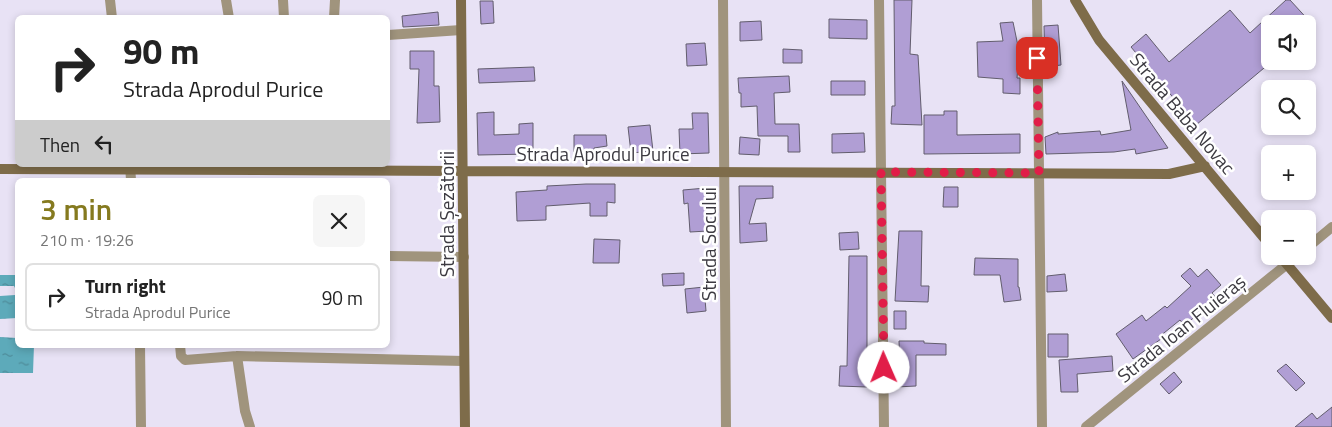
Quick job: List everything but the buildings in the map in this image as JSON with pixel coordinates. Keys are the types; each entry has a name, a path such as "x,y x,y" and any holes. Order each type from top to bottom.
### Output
{"street":[{"path":"110,0 112,15"},
{"path":"226,0 228,15"},
{"path":"283,0 284,15"},
{"path":"334,15 335,0"},
{"name":"Strada Șezătorii","path":"460,0 464,169 465,427"},
{"name":"Strada Socului","path":"723,0 726,427"},
{"path":"879,0 884,427"},
{"path":"1037,0 1042,427"},
{"name":"Strada Baba Novac","path":"1074,0 1098,40 1261,234"},
{"path":"390,35 461,30"},
{"name":"Strada Aprodul Purice","path":"0,169 130,172 464,169 1169,174 1205,166"},
{"path":"1316,240 1332,227"},
{"path":"390,256 464,257"},
{"name":"Strada Ioan Fluieraș","path":"1086,427 1277,265"},
{"path":"1287,265 1332,318"},
{"path":"140,348 141,427"},
{"path":"180,348 181,356 185,360 238,356 464,361"},
{"path":"238,356 245,411 250,427"}],"water":[{"path":"0,275 15,275 15,288 14,286 0,286"},
{"path":"15,295 15,318 0,319 0,296"},
{"path":"0,337 15,338 15,348 34,348 33,373 0,373"}],"route":[{"path":"884,368 881,172 1039,173 1037,58"}]}
